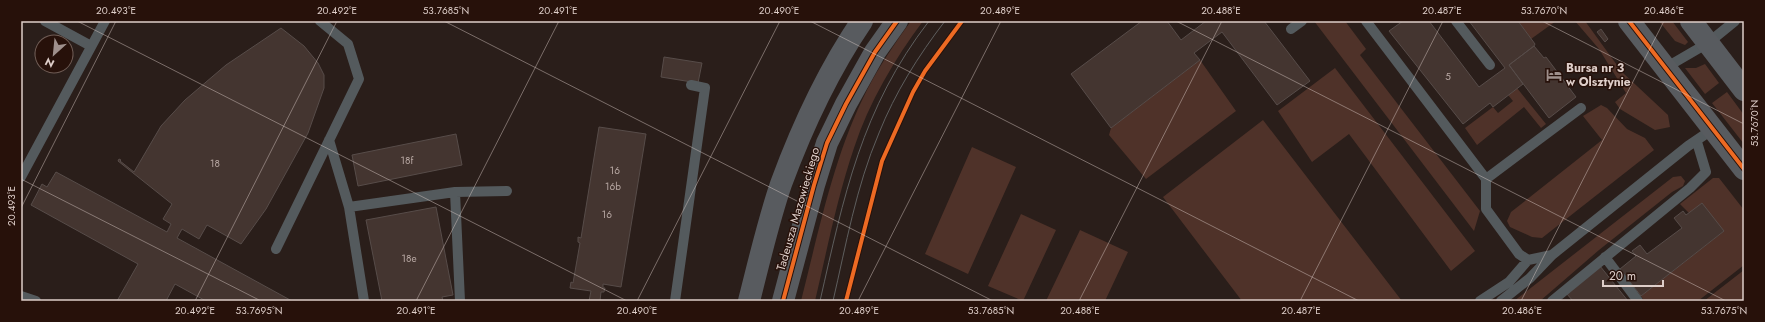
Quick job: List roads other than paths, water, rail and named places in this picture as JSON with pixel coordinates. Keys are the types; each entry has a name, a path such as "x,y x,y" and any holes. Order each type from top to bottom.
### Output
{"street":[{"name":"Tadeusza Mazowieckiego","path":"749,301 781,184 808,119 829,75 862,21"},
{"name":"Tadeusza Mazowieckiego","path":"783,301 827,143 846,104 875,52 897,21"},
{"path":"1629,21 1665,68 1704,136 1744,169"},
{"path":"1691,21 1744,90"}],"lane":[{"path":"45,21 91,46"},
{"path":"21,177 105,21"},
{"path":"276,249 359,79 348,44 320,21"},
{"path":"1291,29 1302,21"},
{"path":"1456,21 1490,65"},
{"path":"1369,22 1486,179 1486,209 1519,254 1528,260"},
{"path":"1665,68 1708,43 1731,22"},
{"path":"675,301 705,88 691,85"},
{"path":"1486,179 1581,108"},
{"path":"1501,301 1530,278 1552,255 1688,146 1704,136 1706,172 1690,188 1605,257 1557,299"},
{"path":"329,140 349,207 364,301"},
{"path":"349,207 455,192 507,191"},
{"path":"455,192 460,301"},
{"path":"1480,301 1509,282 1528,260 1552,255"},
{"path":"1605,257 1638,301"},
{"path":"21,296 36,301"}],"tram line":[{"path":"820,301 847,189 871,121 887,87 906,54 929,21"},
{"path":"833,301 847,237 871,153 885,118 900,89 945,21"}],"place":[{"name":"Bursa nr 3 w Olsztynie","path":"1554,75"}]}
